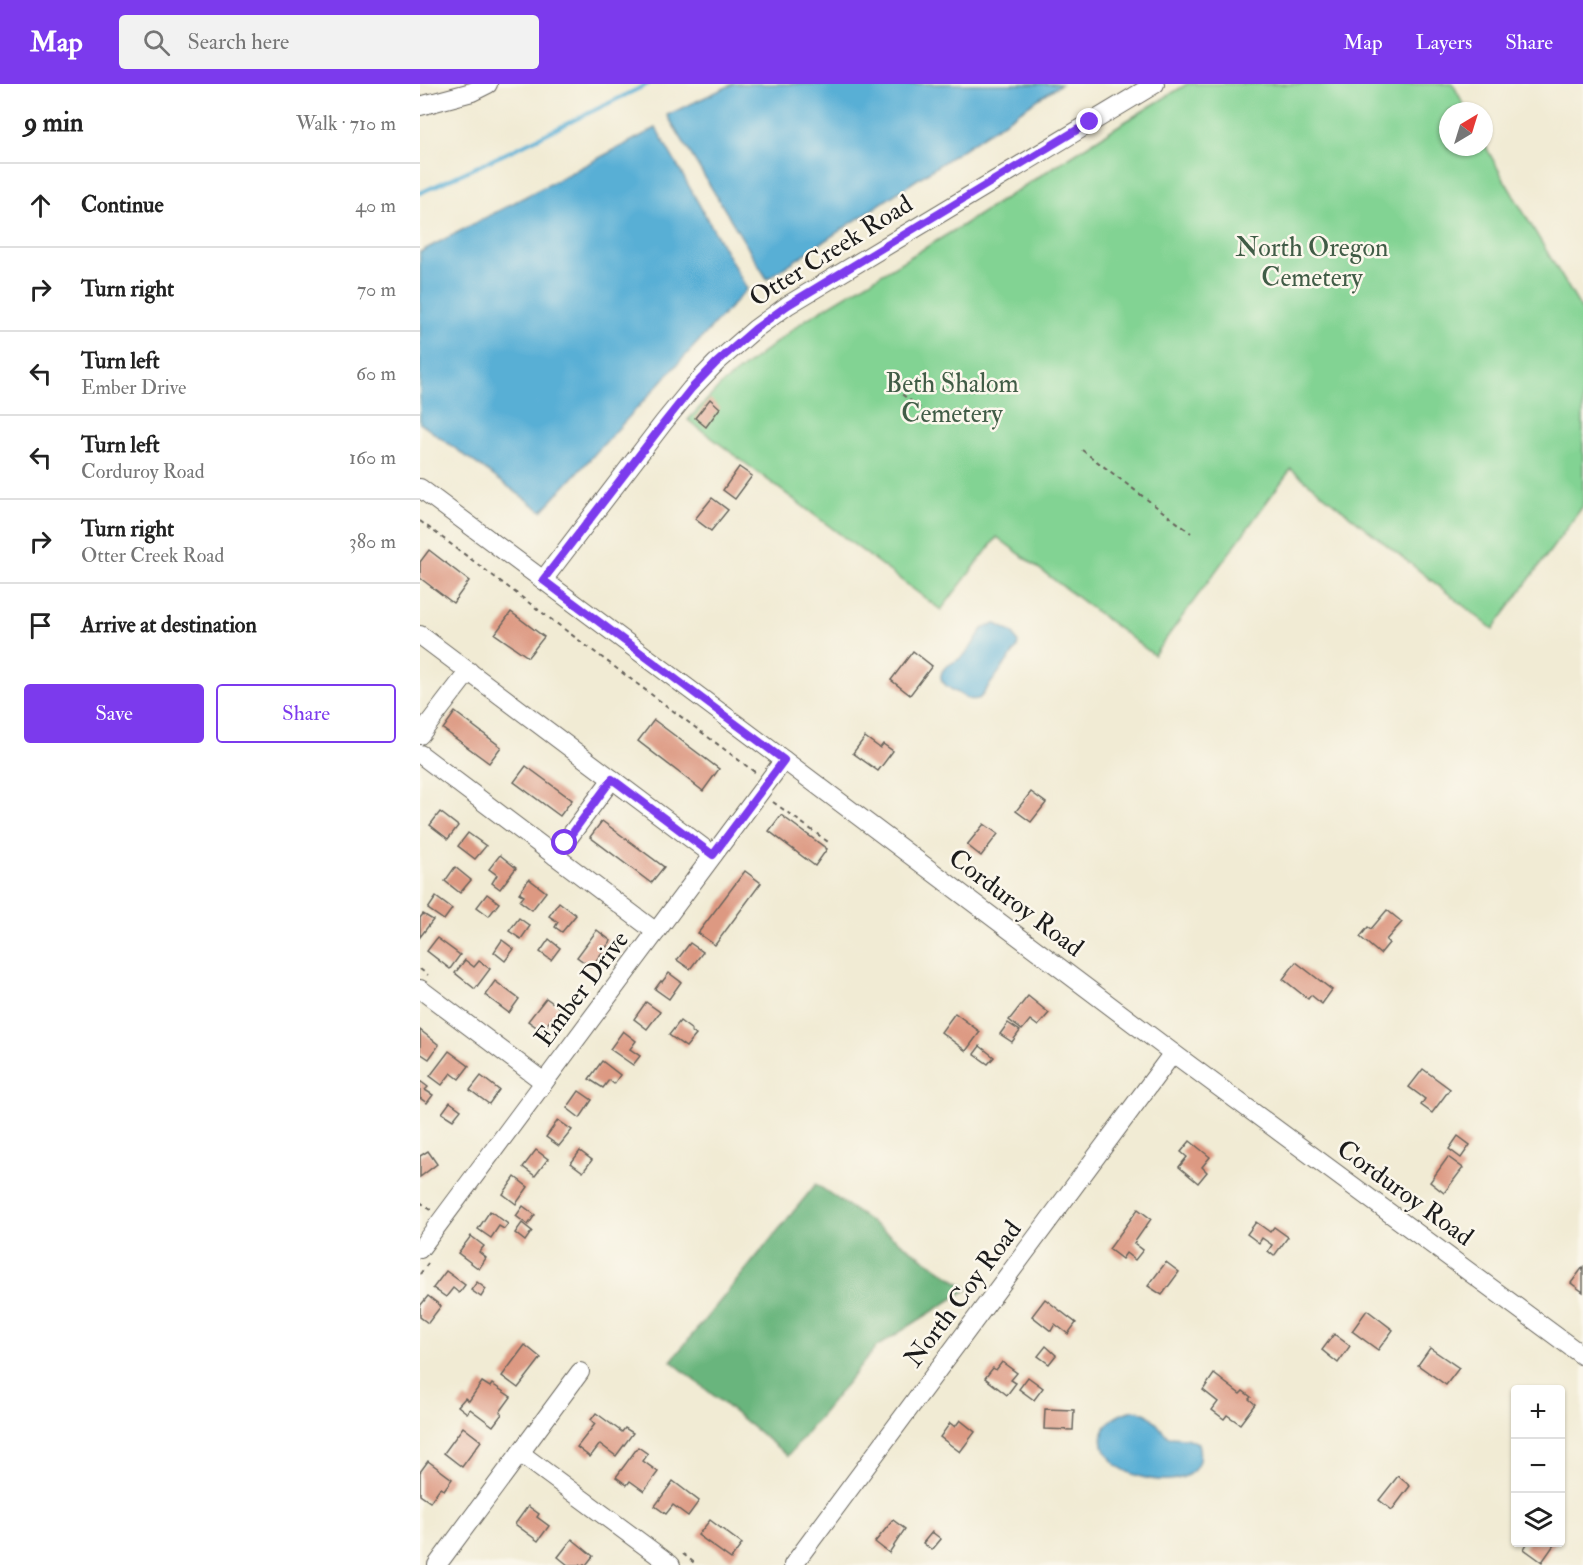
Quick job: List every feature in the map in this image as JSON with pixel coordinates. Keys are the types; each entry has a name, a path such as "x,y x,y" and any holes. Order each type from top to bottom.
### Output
{"street":[{"path":"420,106 472,92 488,84"},
{"name":"Otter Creek Road","path":"543,580 691,389 716,363 755,329 793,302 1155,84"},
{"name":"Corduroy Road","path":"420,488 1173,1053 1583,1356"},
{"path":"420,635 713,855"},
{"path":"420,735 469,671"},
{"path":"420,754 656,932"},
{"name":"Ember Drive","path":"420,1249 426,1226 544,1082 784,760"},
{"path":"555,856 612,779"},
{"path":"420,988 544,1082"},
{"name":"North Coy Road","path":"793,1565 1173,1053"},
{"path":"437,1565 580,1372"},
{"path":"520,1453 671,1565"}],"path":[{"path":"895,389 924,411"},
{"path":"1082,450 1191,534"},
{"path":"420,521 764,787 831,844"}],"green space":[{"path":"1187,84 1453,84 1462,102 1439,102 1439,156 1491,156 1583,312 1583,506 1493,629 1291,469 1154,655 997,537 941,610 688,420 721,385 805,320 963,225"},
{"path":"816,1184 968,1289 876,1347 788,1456 671,1361"}],"water":[{"path":"733,84 1061,84 767,279 667,115"},
{"path":"656,128 747,289 542,511 420,423 420,252"},
{"path":"996,624 1013,633 1018,643 1017,648 980,698 969,699 945,685 941,674 946,667 966,653 983,629"},
{"path":"1133,1410 1150,1417 1169,1437 1186,1438 1198,1443 1199,1459 1194,1470 1183,1477 1155,1480 1125,1471 1114,1463 1104,1447 1102,1438 1104,1430 1112,1419"}],"building":[{"path":"710,399 720,408 706,427 695,418"},
{"path":"739,467 752,476 735,499 723,490"},
{"path":"712,498 728,510 711,531 695,519"},
{"path":"429,550 469,581 453,603 420,578 420,562"},
{"path":"511,612 544,637 528,657 495,634"},
{"path":"913,651 932,666 910,695 891,680"},
{"path":"455,712 501,747 489,763 443,729"},
{"path":"654,720 719,769 703,791 638,741"},
{"path":"865,737 880,748 883,744 893,751 878,771 853,753"},
{"path":"526,766 572,800 560,816 514,782"},
{"path":"1031,792 1046,803 1031,822 1016,811"},
{"path":"440,812 458,826 448,839 430,825"},
{"path":"781,815 827,849 815,866 769,831"},
{"path":"602,821 664,867 651,883 590,837"},
{"path":"984,824 998,834 981,856 967,845"},
{"path":"468,833 486,846 475,859 458,846"},
{"path":"500,855 516,868 500,889 492,883 497,875 489,869"},
{"path":"455,867 471,880 460,893 445,881"},
{"path":"745,871 761,883 715,945 698,933"},
{"path":"529,879 546,892 532,910 520,901 524,896 519,893"},
{"path":"487,894 499,903 489,916 477,907"},
{"path":"436,897 452,909 444,920 428,909"},
{"path":"559,902 576,915 562,932 555,927 558,922 549,916"},
{"path":"1387,910 1402,922 1386,940 1389,943 1380,954 1360,937 1368,927 1371,929"},
{"path":"423,914 433,920 420,937 420,918"},
{"path":"519,918 530,926 521,939 509,931"},
{"path":"597,930 611,941 591,967 577,957"},
{"path":"437,938 460,955 450,969 427,951"},
{"path":"549,939 560,948 551,960 540,952"},
{"path":"502,940 514,949 505,961 494,952"},
{"path":"690,943 703,952 690,969 677,960"},
{"path":"465,960 474,967 479,961 490,969 475,989 455,973"},
{"path":"1296,962 1332,990 1322,1004 1311,995 1308,999 1283,979"},
{"path":"669,973 681,982 669,999 655,989"},
{"path":"495,981 519,999 509,1013 485,995"},
{"path":"1028,996 1049,1013 1038,1026 1030,1020 1022,1030 1009,1020"},
{"path":"546,998 560,1008 542,1031 528,1021"},
{"path":"646,1002 660,1012 647,1029 634,1019"},
{"path":"955,1013 980,1032 966,1051 941,1032"},
{"path":"680,1021 696,1035 686,1047 669,1035"},
{"path":"1008,1023 1020,1031 1012,1042 1000,1034"},
{"path":"420,1030 439,1045 429,1059 420,1053"},
{"path":"623,1031 636,1041 630,1049 640,1056 633,1065 610,1049"},
{"path":"980,1046 994,1057 988,1064 974,1054"},
{"path":"449,1051 469,1066 459,1079 451,1073 442,1085 430,1076"},
{"path":"602,1061 620,1075 614,1084 609,1080 603,1088 589,1079"},
{"path":"1423,1069 1450,1089 1432,1113 1421,1105 1425,1099 1409,1087"},
{"path":"481,1076 499,1090 489,1104 470,1090"},
{"path":"420,1081 428,1087 425,1090 433,1095 427,1103 420,1098"},
{"path":"579,1091 592,1100 580,1118 567,1108"},
{"path":"450,1102 461,1110 453,1120 442,1113"},
{"path":"558,1120 572,1130 559,1146 546,1137"},
{"path":"1458,1136 1470,1145 1461,1158 1449,1149"},
{"path":"1190,1141 1210,1157 1202,1167 1207,1172 1198,1183 1179,1167 1187,1157 1181,1152"},
{"path":"536,1150 548,1159 535,1176 523,1167"},
{"path":"428,1151 437,1164 420,1177 420,1156"},
{"path":"580,1151 592,1160 583,1172 571,1163"},
{"path":"1448,1157 1463,1168 1444,1193 1430,1182"},
{"path":"515,1177 528,1187 516,1204 503,1194"},
{"path":"523,1206 535,1215 528,1225 516,1216"},
{"path":"1138,1209 1151,1219 1134,1243 1143,1250 1135,1260 1126,1253 1122,1259 1109,1249"},
{"path":"490,1211 508,1224 504,1229 499,1226 491,1238 478,1229"},
{"path":"1256,1222 1270,1232 1274,1227 1288,1237 1274,1256 1268,1251 1272,1245 1262,1238 1259,1243 1247,1234"},
{"path":"522,1223 532,1231 525,1241 515,1233"},
{"path":"471,1236 484,1246 479,1252 486,1258 479,1269 458,1253"},
{"path":"1166,1262 1179,1272 1162,1295 1148,1286"},
{"path":"1583,1267 1583,1292 1571,1283"},
{"path":"446,1271 465,1285 459,1293 453,1288 446,1297 433,1288"},
{"path":"477,1282 486,1289 481,1297 471,1290"},
{"path":"428,1296 441,1306 428,1323 420,1317 420,1306"},
{"path":"1045,1299 1076,1323 1068,1334 1055,1324 1051,1331 1032,1316"},
{"path":"1367,1310 1393,1330 1378,1350 1352,1331"},
{"path":"1334,1334 1350,1346 1338,1363 1322,1350"},
{"path":"525,1345 541,1358 518,1388 502,1376"},
{"path":"1046,1346 1056,1355 1049,1364 1038,1356"},
{"path":"1430,1348 1459,1368 1446,1385 1418,1365"},
{"path":"1002,1362 1017,1373 1011,1380 1016,1383 1007,1395 985,1378"},
{"path":"1214,1374 1240,1394 1243,1391 1251,1397 1249,1399 1255,1404 1240,1424 1227,1415 1224,1419 1212,1410 1218,1402 1203,1390"},
{"path":"1028,1377 1043,1388 1034,1400 1019,1389"},
{"path":"482,1382 490,1387 492,1384 511,1397 493,1426 470,1409 467,1413 458,1406 465,1398 469,1401"},
{"path":"1045,1409 1074,1410 1073,1430 1044,1429"},
{"path":"596,1413 622,1432 625,1428 633,1433 616,1456 600,1444 590,1457 577,1447 595,1424 591,1420"},
{"path":"960,1420 975,1432 960,1452 940,1437 950,1423 955,1427"},
{"path":"463,1427 481,1441 462,1467 444,1453"},
{"path":"638,1447 648,1454 643,1461 658,1472 644,1491 630,1481 627,1485 616,1477"},
{"path":"428,1461 452,1479 444,1490 440,1488 430,1502 420,1495 420,1472"},
{"path":"1398,1476 1410,1486 1392,1510 1379,1500"},
{"path":"673,1481 699,1501 688,1516 673,1505 666,1514 655,1506"},
{"path":"528,1506 549,1526 538,1541 515,1524"},
{"path":"710,1520 742,1544 731,1559 698,1535"},
{"path":"893,1520 905,1529 889,1553 875,1542"},
{"path":"932,1532 941,1539 932,1550 923,1543"},
{"path":"572,1539 593,1556 586,1565 568,1565 558,1557"},
{"path":"1525,1547 1552,1547 1542,1562 1524,1549"}],"waterway":[{"path":"420,193 648,84"}],"route":[{"path":"565,843 612,779 713,855 784,760 543,580 691,389 716,363 755,329 788,305 1090,122"}],"park label":[{"name":"North Oregon Cemetery","path":"1312,263"},
{"name":"Beth Shalom Cemetery","path":"952,399"}]}
